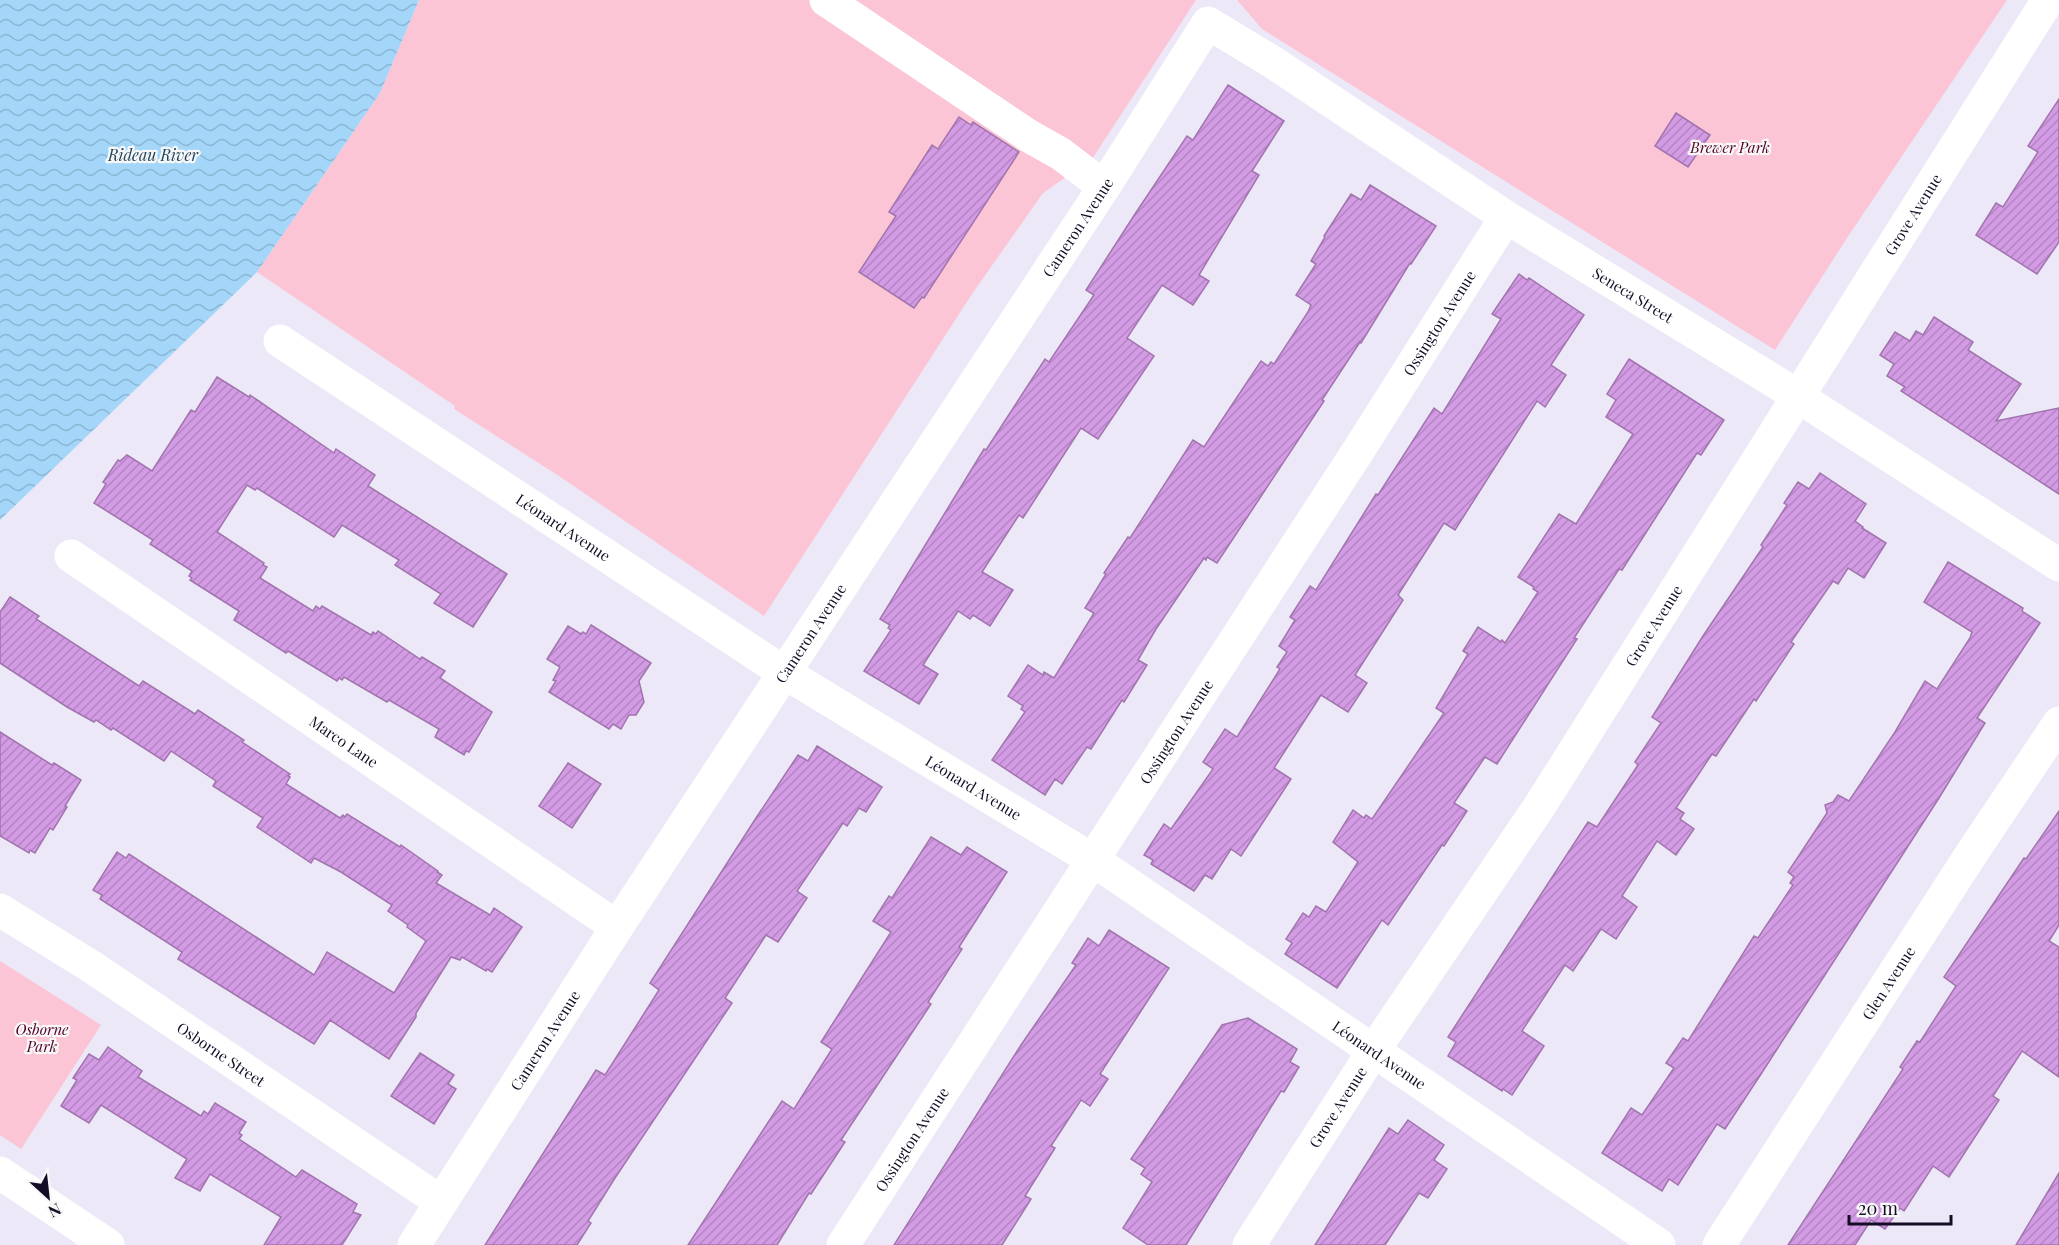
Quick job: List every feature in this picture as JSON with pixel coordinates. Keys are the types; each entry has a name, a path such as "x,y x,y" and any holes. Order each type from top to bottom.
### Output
{"street":[{"path":"826,0 1029,136 1061,154 1104,187"},
{"name":"Grove Avenue","path":"1249,1245 1374,1050 1539,807 2048,0"},
{"name":"Cameron Avenue","path":"414,1245 617,927 1104,187 1208,22"},
{"name":"Seneca Street","path":"1208,22 1506,217 1797,397 2059,565"},
{"name":"Ossington Avenue","path":"843,1245 1358,452 1506,217"},
{"name":"Léonard Avenue","path":"280,341 785,674 1093,861 1659,1245"},
{"name":"Marco Lane","path":"71,556 617,927"},
{"name":"Glen Avenue","path":"1719,1245 1968,859 2059,723"},
{"name":"Osborne Street","path":"0,910 92,967 441,1202"},
{"path":"0,1173 108,1245"}],"green space":[{"path":"419,0 1196,0 1092,159 1043,193 972,294 764,616 559,476 454,409 455,406 257,272 380,93"},
{"name":"Brewer Park","path":"1237,0 2007,0 1849,235 1775,350 1262,29"},
{"name":"Osborne Park","path":"0,961 101,1025 21,1149 0,1135"}],"water":[{"name":"Rideau River","path":"0,0 419,0 380,93 257,272 0,520"}],"building":[{"path":"1228,85 1284,121 1252,171 1259,175 1199,275 1209,281 1193,305 1162,285 1127,338 1154,356 1098,439 1081,428 1023,518 1019,515 982,572 1013,590 990,626 973,615 970,619 958,611 923,665 938,674 919,704 864,671 891,630 888,628 890,625 880,619 984,449 986,450 1045,359 1049,362 1094,295 1086,290 1135,214 1187,136 1193,140"},
{"path":"2059,99 2059,242 2037,274 1976,235 1996,203 2003,207 2038,152 2028,146"},
{"path":"1676,113 1710,135 1688,167 1655,146"},
{"path":"959,117 971,125 973,122 1019,152 924,298 922,297 914,308 859,272 896,216 889,212 932,145 938,149"},
{"path":"1370,185 1436,226 1217,563 1207,557 1206,560 1204,558 1156,629 1138,660 1147,665 1124,702 1122,700 1091,749 1087,747 1062,784 1055,779 1045,795 992,760 1025,712 1021,709 1023,706 1008,696 1028,665 1043,675 1044,672 1054,678 1094,613 1085,608 1106,574 1104,573 1128,537 1130,538 1193,440 1204,447 1261,361 1268,366 1271,362 1274,364 1308,312 1311,305 1296,295 1316,264 1311,261 1351,194 1361,200"},
{"path":"1519,274 1527,280 1529,278 1584,315 1551,365 1566,375 1545,407 1537,401 1455,530 1444,523 1398,595 1403,600 1355,675 1367,683 1348,712 1321,695 1274,768 1291,779 1241,856 1231,849 1212,879 1205,875 1194,891 1151,864 1153,860 1144,855 1164,824 1171,829 1213,769 1203,762 1225,729 1237,737 1280,669 1277,667 1287,652 1279,646 1295,620 1290,617 1310,586 1316,590 1376,494 1378,495 1434,408 1442,414 1501,319 1492,314"},
{"path":"1934,317 1973,342 1968,350 2021,384 1996,421 2059,408 2059,494 1901,391 1905,387 1887,376 1894,364 1880,355 1895,332 1910,341 1916,331 1923,335"},
{"path":"1629,359 1724,420 1701,455 1697,453 1622,570 1619,569 1497,764 1485,757 1454,803 1467,811 1444,846 1442,845 1388,925 1382,920 1337,988 1285,954 1292,943 1286,939 1303,913 1309,917 1316,906 1326,912 1358,862 1333,842 1353,810 1364,818 1366,815 1372,819 1444,713 1436,708 1468,654 1463,651 1478,627 1505,643 1538,592 1518,577 1559,514 1576,524 1633,434 1606,417 1616,400 1607,394"},
{"path":"217,377 249,397 250,395 334,453 336,449 375,475 368,486 507,574 473,627 434,603 441,594 395,565 399,560 342,525 334,537 257,488 255,490 247,485 217,532 264,563 263,565 267,567 260,578 313,611 316,606 320,609 322,606 371,635 378,631 420,659 422,657 445,671 440,678 492,712 469,752 466,751 464,755 435,737 439,729 389,700 387,702 344,677 337,681 288,651 286,653 234,620 239,611 190,580 192,578 189,576 192,571 150,544 153,540 94,503 106,484 103,482 118,460 120,461 127,455 152,471 191,410 195,412"},
{"path":"1820,473 1866,504 1855,521 1886,543 1864,578 1848,568 1838,584 1833,581 1791,642 1794,644 1756,701 1754,699 1716,756 1712,754 1676,808 1684,813 1680,819 1694,829 1676,855 1657,841 1622,896 1637,907 1616,939 1601,929 1573,971 1565,965 1522,1031 1544,1046 1512,1095 1503,1089 1502,1091 1448,1056 1456,1042 1448,1037 1588,822 1597,827 1638,765 1635,762 1661,723 1652,717 1763,547 1761,545 1787,505 1784,503 1798,482 1809,489"},
{"path":"1948,562 2023,608 2022,611 2040,623 1977,718 1985,723 1939,798 1725,1129 1717,1124 1678,1185 1669,1179 1662,1191 1602,1153 1631,1108 1642,1115 1674,1068 1666,1063 1683,1038 1688,1041 1754,936 1758,938 1793,885 1790,883 1794,877 1788,872 1827,813 1825,805 1833,802 1838,795 1849,801 1895,732 1925,681 1937,689 1970,638 1972,632 1924,602"},
{"path":"10,597 39,616 36,619 139,686 143,681 195,714 198,710 244,740 242,742 290,774 286,784 340,818 347,814 400,847 401,845 442,875 436,883 490,915 494,908 522,927 492,972 462,957 460,960 451,957 389,1059 330,1020 314,1044 178,959 182,952 100,899 102,895 93,890 117,852 126,858 129,854 314,975 327,952 394,993 426,941 388,911 392,905 341,872 314,858 311,863 257,827 263,818 213,786 216,781 171,751 164,761 113,728 111,730 96,720 94,722 67,707 0,663 0,612"},
{"path":"591,625 651,663 639,681 644,702 636,715 629,715 621,729 613,724 609,729 549,692 556,681 553,680 560,667 547,659 568,626 581,634 583,632 586,634"},
{"path":"0,732 52,765 54,763 81,780 53,830 50,828 35,853 30,850 29,853 0,836"},
{"path":"817,746 882,787 866,812 859,808 847,826 843,823 797,891 807,898 778,942 766,935 725,998 732,1003 615,1178 588,1221 591,1223 577,1245 485,1245 596,1070 605,1075 659,990 650,983 756,818 798,755 808,761"},
{"path":"568,763 601,784 572,828 539,806"},
{"path":"2059,811 2059,925 2049,941 2059,947 2059,1077 2022,1051 1993,1096 1999,1100 1949,1177 1933,1166 1904,1211 1900,1208 1885,1229 1871,1220 1855,1245 1788,1245 1903,1069 1900,1067 1917,1041 1920,1042 1956,986 1944,977 2024,858 2026,859"},
{"path":"931,837 961,855 967,847 1007,872 959,947 962,949 928,1002 931,1004 841,1140 845,1142 811,1194 809,1193 777,1245 688,1245 782,1101 794,1109 832,1049 821,1042 891,932 873,921 889,896 892,898"},
{"path":"1109,930 1169,968 1100,1074 1108,1079 1090,1106 1081,1100 1051,1146 1055,1148 1025,1196 1031,1199 1002,1245 894,1245 1021,1045 1076,965 1072,963 1088,938 1099,946"},
{"path":"1248,1018 1297,1049 1290,1062 1299,1067 1284,1092 1281,1091 1186,1245 1148,1245 1123,1228 1152,1182 1141,1174 1145,1168 1131,1159 1222,1025"},
{"path":"108,1047 142,1071 138,1077 201,1116 204,1111 208,1114 215,1103 246,1122 239,1133 242,1135 239,1139 296,1177 302,1170 357,1204 353,1212 361,1215 342,1245 264,1245 281,1217 210,1174 200,1191 175,1178 187,1159 101,1105 89,1123 61,1106 77,1080 73,1078 89,1054 99,1060"},
{"path":"420,1053 454,1075 448,1084 456,1089 434,1124 391,1096"},
{"path":"1408,1120 1444,1145 1434,1160 1447,1169 1428,1198 1419,1193 1385,1245 1315,1245 1389,1128 1398,1134"},
{"path":"2059,1173 2059,1245 2016,1245"}]}
